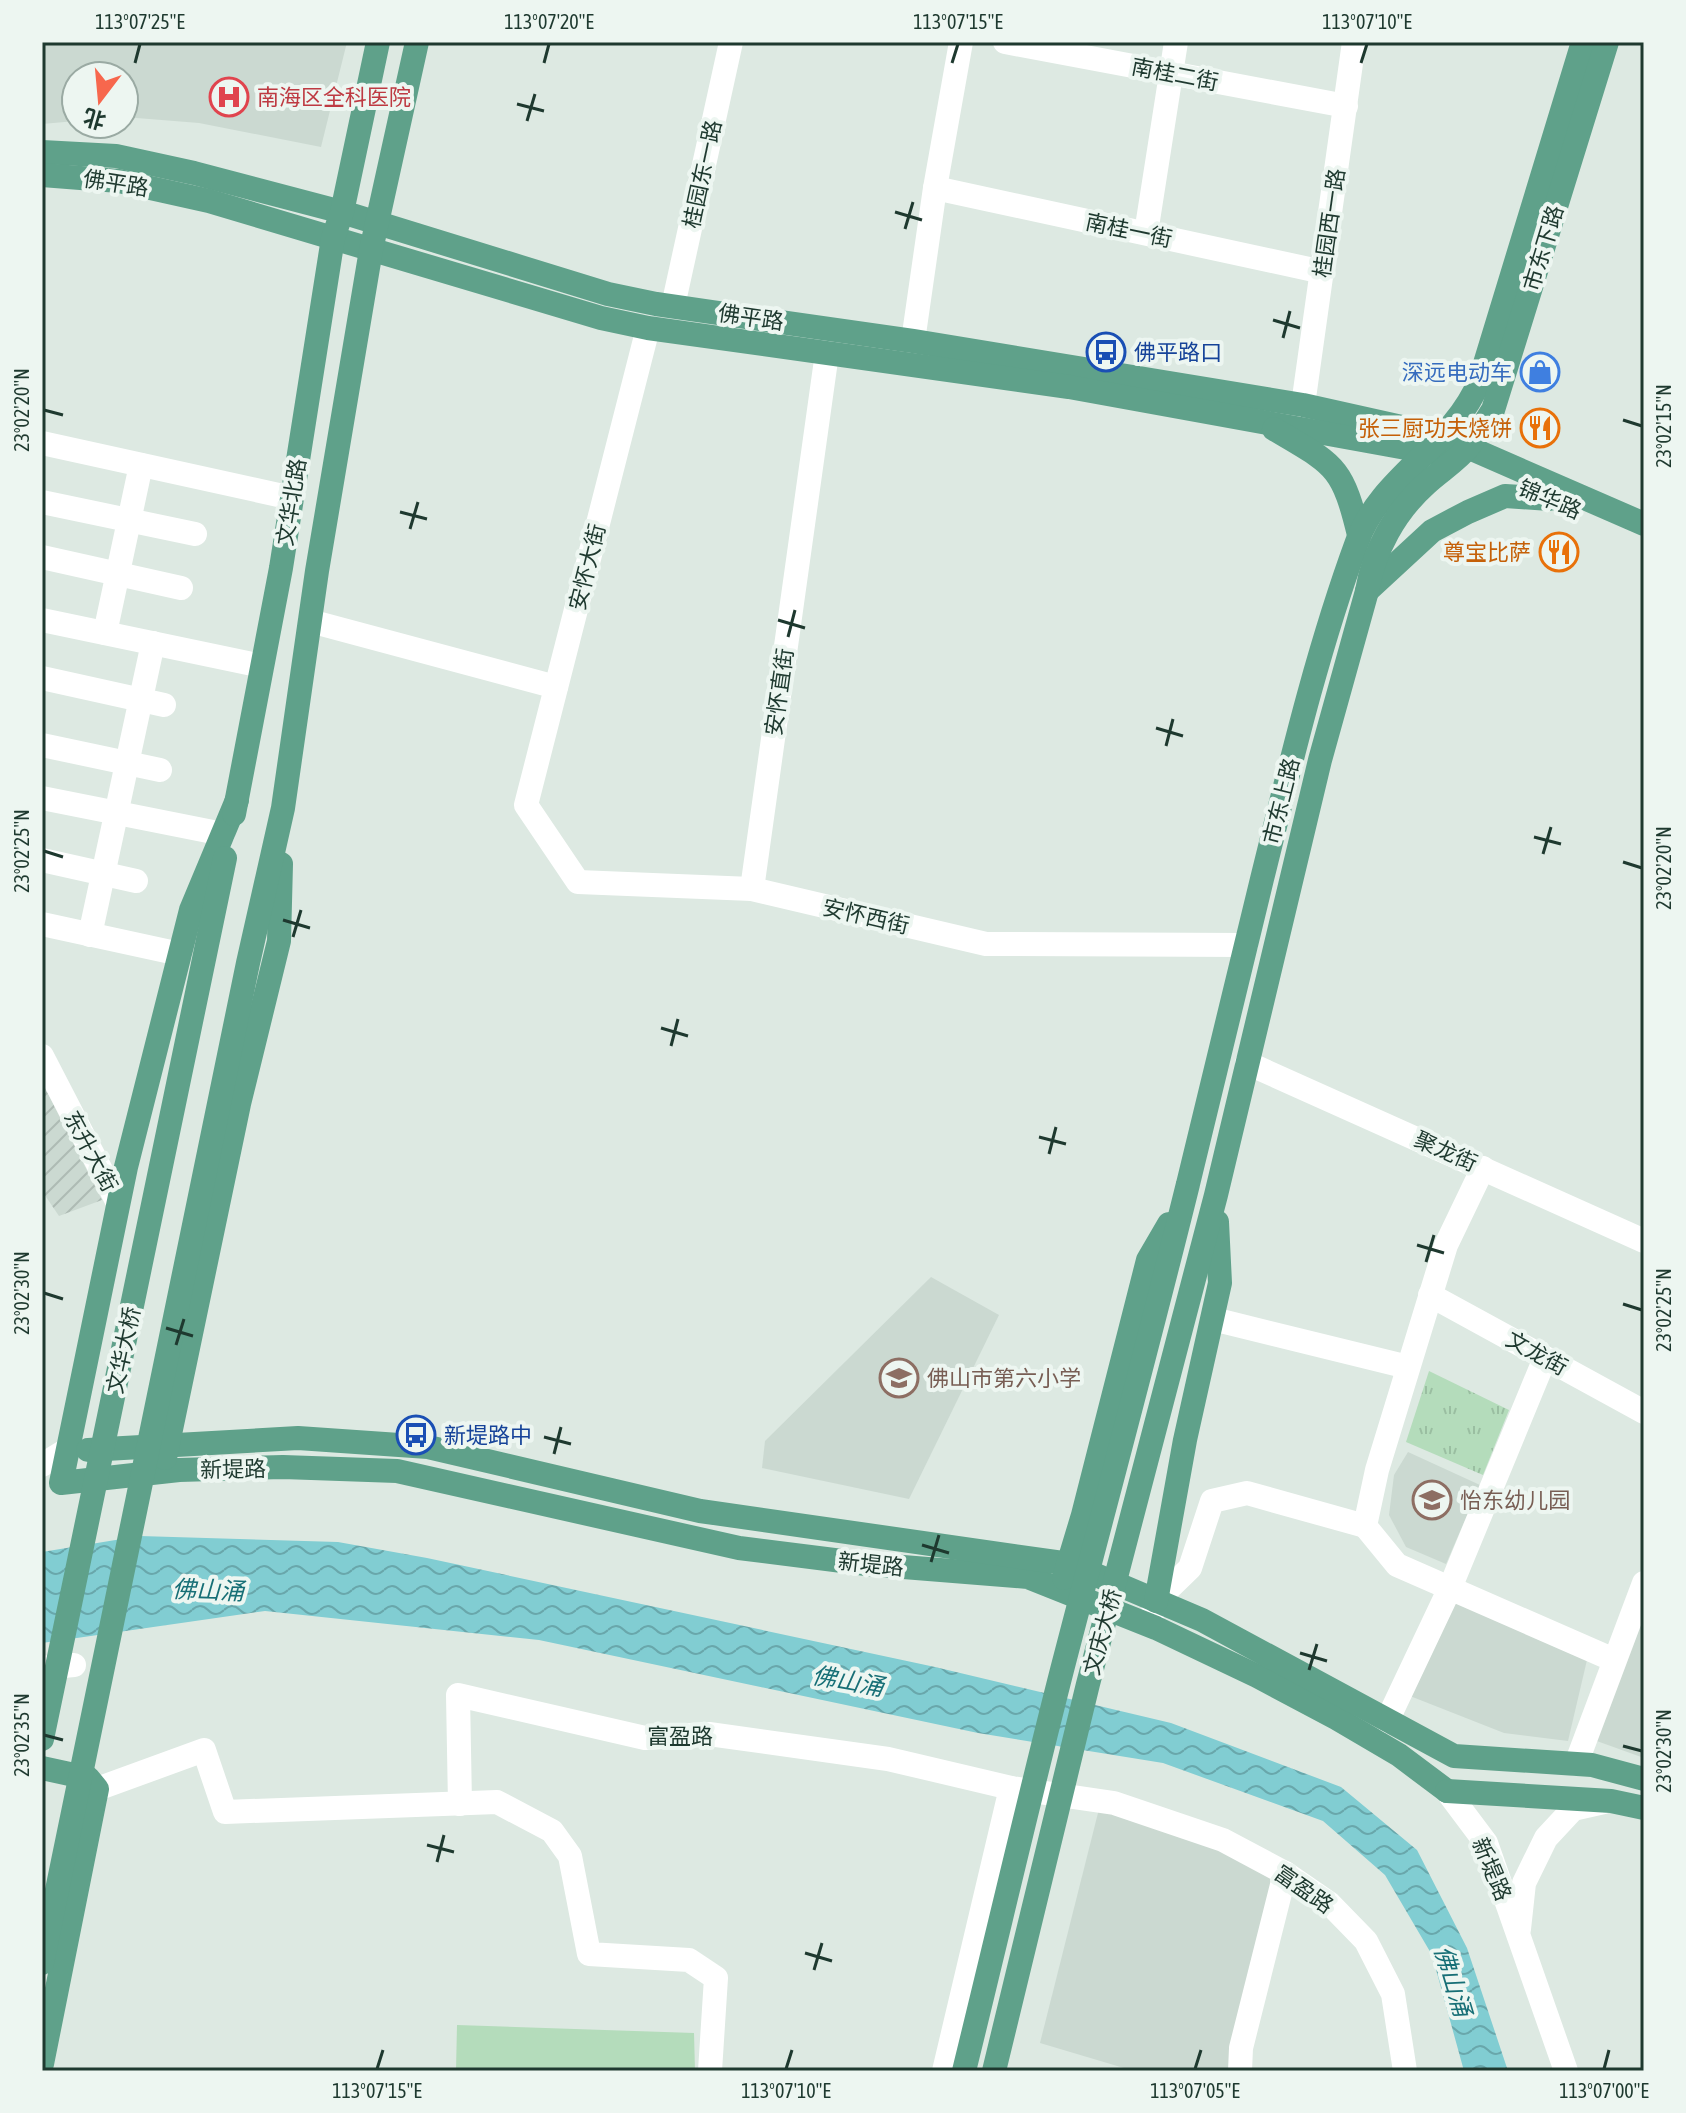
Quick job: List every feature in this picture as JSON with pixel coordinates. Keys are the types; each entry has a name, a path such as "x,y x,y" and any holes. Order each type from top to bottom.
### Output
{"main road":[{"name":"文华北路","path":"192,958 237,800 292,498 333,238 342,212 378,42"},
{"path":"42,1963 248,963 283,808 310,621 371,250 417,42"},
{"name":"市东下路","path":"1436,444 1471,403 1480,380 1583,42"},
{"name":"市东下路","path":"1462,454 1493,410 1607,42"},
{"name":"佛平路","path":"42,152 116,156 194,173 378,222 608,294 1303,405 1462,454"},
{"name":"佛平路","path":"42,175 119,181 209,201 601,318 648,328 1069,387 1262,421 1436,444"},
{"path":"1262,421 1327,461 1340,476 1350,495 1359,535"},
{"name":"市东上路","path":"1185,1198 1293,753 1359,535 1379,501 1436,444"},
{"name":"市东上路","path":"1216,1195 1320,760 1371,570 1383,537 1424,486 1462,454"},
{"name":"锦华路","path":"1462,454 1550,499 1644,540"},
{"name":"锦华路","path":"1462,454 1644,524"},
{"path":"1367,591 1432,531 1468,512 1505,496 1550,499"},
{"path":"51,1484 65,1451 118,1203 192,958 191,910 237,800"},
{"path":"162,1472 239,1104 279,941 283,808"},
{"name":"文华大桥","path":"42,1739 192,958"},
{"path":"1156,1601 1185,1440 1220,1283 1216,1195"},
{"name":"文庆大桥","path":"994,2071 1088,1684 1216,1195"},
{"path":"1059,1590 1070,1564 1148,1260 1185,1198"},
{"name":"文庆大桥","path":"964,2071 1056,1692 1185,1198"},
{"name":"新堤路","path":"65,1451 298,1438 428,1447 700,1511 1070,1564 1202,1620 1454,1756 1592,1765 1644,1779"},
{"name":"新堤路","path":"51,1484 162,1472 283,1467 397,1471 739,1548 866,1564 1028,1577 1150,1626 1257,1676 1399,1755 1447,1791"},
{"path":"1454,1756 1447,1791 1611,1801 1644,1808"},
{"path":"1566,1798 1576,1764"},
{"path":"42,1768 88,1778 97,1789 42,2064"}],"street":[{"name":"桂园东一路","path":"673,306 731,42"},
{"path":"913,341 935,188 961,42"},
{"name":"南桂二街","path":"1005,42 1346,106"},
{"path":"1146,233 1176,42"},
{"name":"桂园西一路","path":"1303,405 1354,42"},
{"name":"南桂一街","path":"935,188 1323,272"},
{"name":"安怀大街","path":"526,805 648,328"},
{"name":"安怀直街","path":"752,889 827,353"},
{"path":"42,443 292,498"},
{"path":"105,633 141,465"},
{"path":"42,502 195,534"},
{"path":"42,557 181,588"},
{"path":"42,620 262,666"},
{"path":"310,621 556,687"},
{"path":"90,935 127,763 153,702 153,643"},
{"path":"42,678 153,702"},
{"path":"42,745 160,770"},
{"path":"42,798 223,834"},
{"name":"安怀西街","path":"526,805 578,882 752,889 986,944 1246,945"},
{"path":"42,860 136,881"},
{"path":"42,924 192,958"},
{"name":"东升大街","path":"43,1063 118,1203"},
{"name":"聚龙街","path":"1247,1063 1644,1241"},
{"path":"1365,1526 1377,1470 1446,1245 1483,1168"},
{"name":"文龙街","path":"1430,1295 1644,1412"},
{"path":"1213,1319 1408,1367"},
{"path":"1387,1721 1450,1588 1545,1358"},
{"name":"新堤路","path":"42,1465 65,1451"},
{"path":"1150,1626 1156,1601 1190,1568 1212,1501 1247,1493 1365,1526 1397,1565 1614,1660"},
{"path":"1576,1764 1644,1583"},
{"path":"42,1668 74,1665"},
{"name":"富盈路","path":"460,1804 458,1695 645,1738 709,1734 888,1759 1011,1788 1114,1803 1223,1840 1285,1873 1330,1904 1366,1941 1393,1994 1405,2071"},
{"path":"97,1789 204,1750 225,1812 497,1802 552,1831 570,1856 589,1954 689,1960 716,1978 710,2071"},
{"path":"944,2071 1011,1788"},
{"name":"新堤路","path":"1447,1791 1486,1843 1566,2071"},
{"path":"1519,1935 1524,1883 1546,1838 1573,1809 1611,1801"},
{"path":"1240,2071 1241,2048 1285,1873"}],"shaded area":[{"name":"南海区全科医院","path":"42,42 347,42 321,147 199,123 140,118 140,60 60,60 60,122 42,124"},
{"path":"42,1082 102,1200 59,1216 42,1191"},
{"name":"佛山市第六小学","path":"931,1277 999,1315 909,1499 762,1468 765,1441"},
{"name":"怡东幼儿园","path":"1408,1452 1480,1485 1446,1564 1406,1547 1389,1515 1394,1475"},
{"path":"1456,1598 1587,1660 1568,1741 1504,1733 1410,1696"},
{"path":"1644,1616 1644,1758 1594,1740"},
{"path":"1101,1801 1285,1873 1244,2071 1134,2071 1040,2043"}],"green space":[{"path":"1429,1371 1509,1410 1483,1475 1406,1442"},
{"path":"457,2025 694,2033 695,2071 456,2071"}],"water":[{"name":"佛山涌","path":"140,1536 338,1542 427,1558 935,1667 1171,1723 1341,1787 1417,1850 1467,1948 1508,2071 1464,2071 1432,1955 1385,1875 1323,1821 1163,1763 978,1733 539,1640 265,1611 42,1643 42,1552"}],"place":[{"name":"南海区全科医院","path":"229,97"},
{"name":"佛平路口","path":"1106,352"},
{"name":"深远电动车","path":"1540,372"},
{"name":"张三厨功夫烧饼","path":"1540,428"},
{"name":"尊宝比萨","path":"1559,552"},
{"name":"佛山市第六小学","path":"899,1378"},
{"name":"新堤路中","path":"416,1435"},
{"name":"怡东幼儿园","path":"1432,1500"}]}
